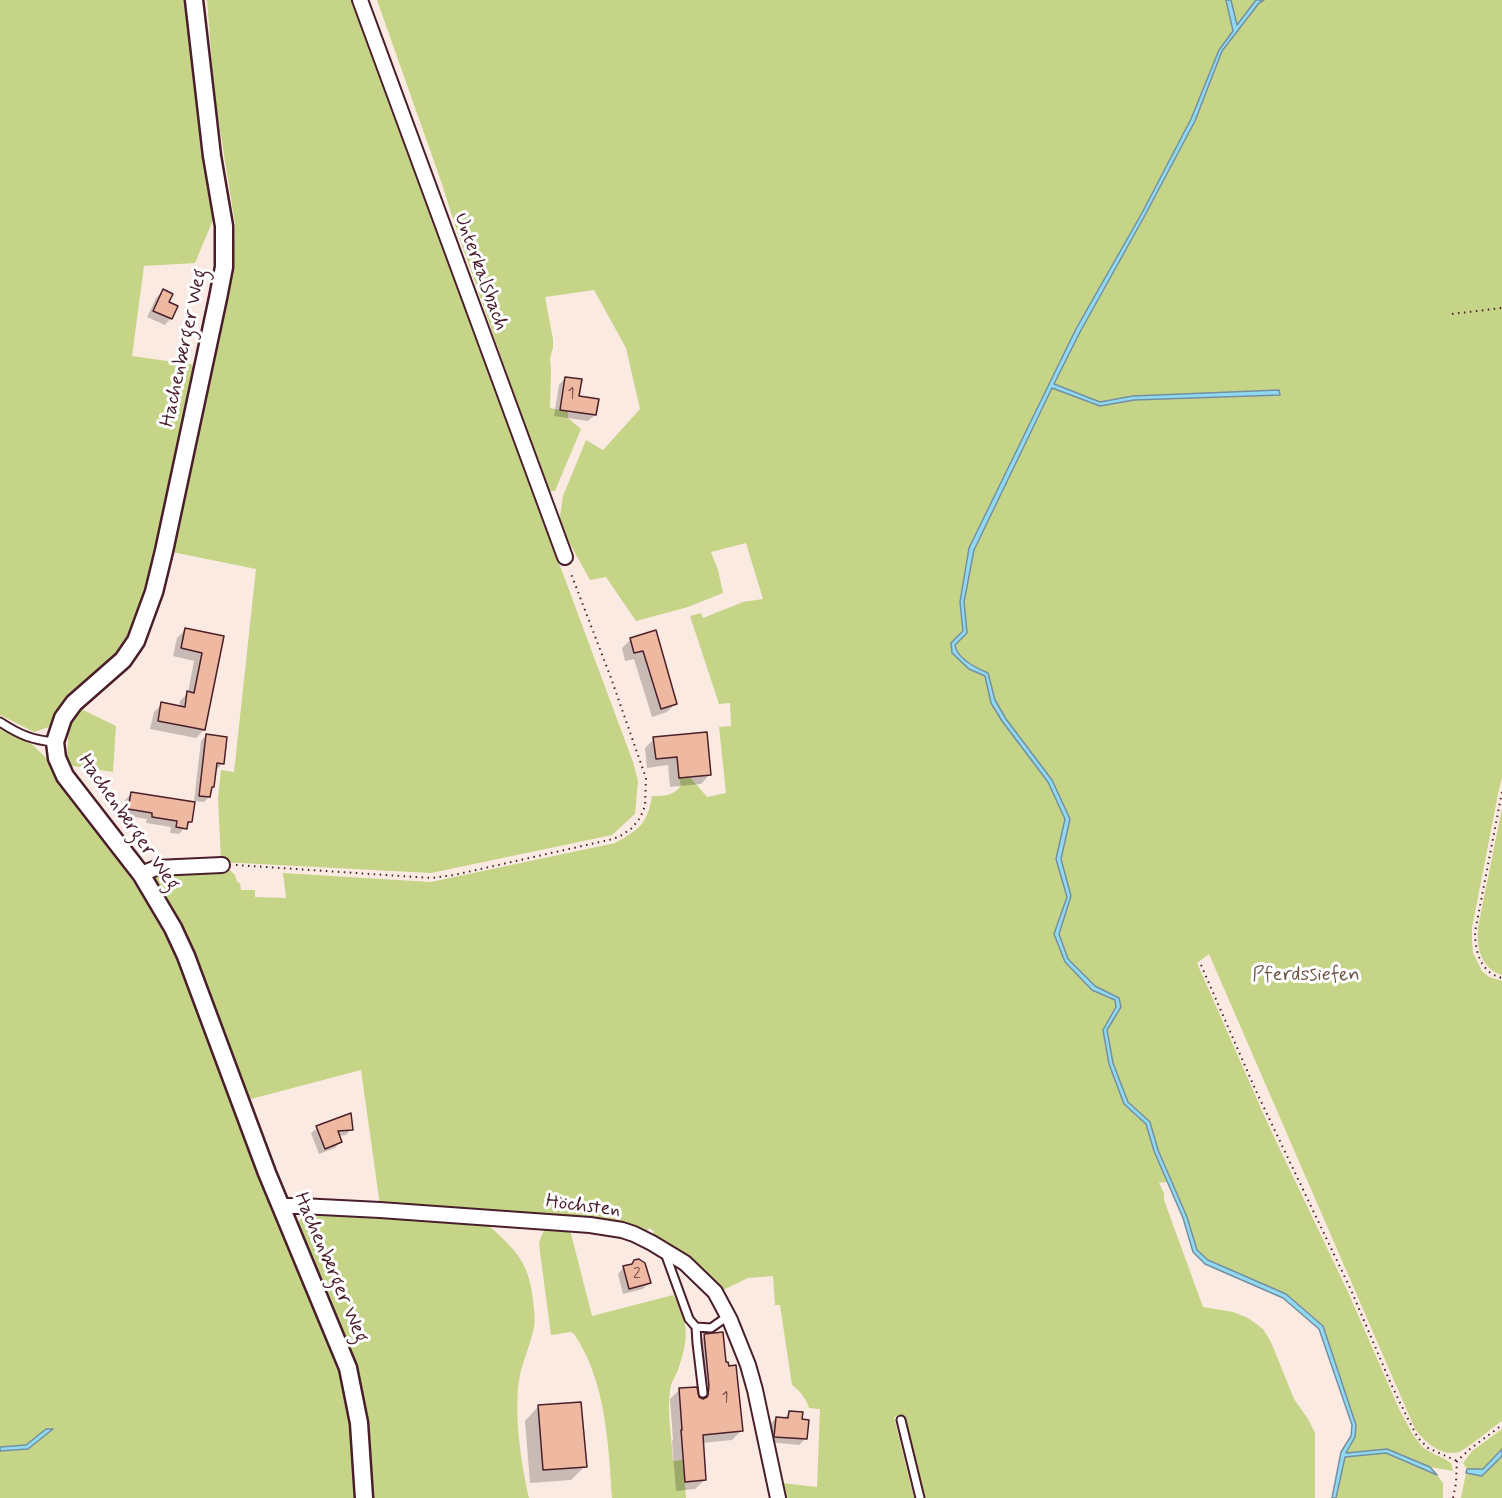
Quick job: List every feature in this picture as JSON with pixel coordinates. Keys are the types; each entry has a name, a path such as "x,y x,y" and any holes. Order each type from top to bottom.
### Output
{"street":[{"name":"Hachenberger Weg","path":"194,0 212,156 224,226 224,267 164,551 145,619 136,641 123,660 74,703 63,718 55,742 57,758 65,776 141,874 173,928 186,956 243,1111 348,1368 359,1423 364,1498"},
{"name":"Unterkalsbach","path":"360,0 565,557"},
{"path":"141,874 156,868 222,865"},
{"name":"Höchsten","path":"282,1206 380,1210 591,1225 610,1227 634,1234 652,1243 685,1263 715,1292 728,1316 740,1343 755,1390 778,1498"}],"lane":[{"path":"0,722 36,740 55,742"},
{"path":"665,1251 689,1319 696,1327 703,1393"},
{"path":"696,1327 711,1328 728,1316"},
{"path":"901,1420 920,1498"}],"path":[{"path":"1452,314 1502,308"},
{"path":"222,865 431,878 454,875 613,839 632,828 640,818 645,806 646,778 565,557"},
{"path":"1502,792 1474,932 1480,962 1490,974 1502,978"},
{"path":"1201,965 1256,1091 1351,1290 1409,1421 1418,1438 1428,1448 1457,1461"},
{"path":"1453,1498 1457,1461 1502,1425"}],"green space":[{"path":"0,0 185,0 203,166 213,220 195,263 144,266 132,356 195,365 144,596 133,627 115,654 66,696 49,727 34,732 0,715"},
{"path":"207,0 354,0 504,415 633,762 638,781 635,814 612,835 431,873 221,862 218,798 221,770 234,772 256,569 172,552 233,266 235,224 214,92"},
{"path":"377,0 1226,0 1233,30 1219,50 1191,119 1142,213 1076,329 969,548 960,602 963,631 951,643 952,653 969,669 985,676 991,703 1048,782 1065,819 1056,859 1067,897 1054,934 1065,962 1092,990 1115,1000 1117,1007 1103,1030 1124,1104 1146,1124 1167,1182 1159,1183 1164,1193 1164,1200 1203,1307 1233,1312 1248,1318 1263,1329 1271,1342 1294,1399 1315,1433 1315,1498 925,1498 904,1416 894,1417 914,1498 786,1498 782,1483 817,1487 820,1409 809,1408 802,1395 792,1385 780,1305 775,1305 773,1276 748,1278 721,1291 652,1236 654,1231 649,1228 646,1234 631,1226 604,1218 380,1205 361,1070 247,1100 185,939 168,903 152,879 156,871 230,870 240,883 241,890 255,890 255,897 286,898 283,873 431,882 615,843 641,825 652,796 668,795 678,789 681,785 679,778 690,777 707,797 726,793 719,727 731,726 730,703 719,704 690,616 701,613 703,618 743,602 763,599 746,543 711,552 723,593 688,607 636,621 606,577 590,580 559,524 563,496 586,440 603,450 640,409 626,348 594,290 545,297 553,339 550,358 550,408 568,412 568,418 581,429 555,491 548,491"},
{"path":"1231,0 1256,0 1236,26"},
{"name":"Pferdssiefen","path":"1264,0 1502,0 1502,777 1472,928 1472,940 1473,953 1482,971 1489,977 1502,981 1502,1421 1463,1450 1452,1453 1440,1450 1424,1439 1415,1429 1209,954 1197,963 1267,1122 1348,1292 1400,1411 1422,1447 1451,1463 1453,1471 1430,1467 1387,1449 1345,1453 1355,1437 1356,1425 1323,1326 1286,1294 1208,1260 1197,1250 1187,1217 1158,1150 1150,1122 1128,1102 1113,1063 1107,1030 1121,1007 1119,998 1095,986 1068,959 1059,934 1071,896 1061,859 1070,819 1052,780 1006,719 995,700 988,673 963,658 955,645 967,633 964,602 974,550 1052,388 1100,406 1134,400 1133,396 1100,402 1054,384 1195,121 1222,51 1259,3"},
{"path":"81,709 116,726 113,772 72,766 67,757 69,724"},
{"path":"0,729 33,745 51,763 64,790 154,911 171,945 269,1198 332,1346 343,1381 351,1424 354,1498 0,1498 0,1451 28,1449 46,1429 26,1445 0,1447"},
{"path":"1502,808 1502,975 1489,968 1481,956 1478,927"},
{"path":"305,1213 488,1225 513,1249 528,1276 534,1316 534,1328 520,1374 517,1408 523,1470 529,1498 370,1498 366,1423 358,1377 346,1341 297,1224"},
{"path":"545,1228 570,1230 592,1316 673,1295 679,1305 686,1332 684,1350 670,1388 669,1417 673,1461 683,1460 686,1498 612,1498 604,1413 593,1372 574,1334 571,1332 551,1335 539,1242"},
{"path":"1502,1429 1502,1449 1482,1470 1467,1469 1463,1463 1472,1451"},
{"path":"1386,1453 1437,1475 1443,1483 1443,1498 1336,1498 1344,1457"},
{"path":"1502,1456 1502,1498 1461,1498 1466,1473 1482,1476"}],"water":[{"path":"1226,0 1231,0 1237,25 1256,0 1264,0 1259,3 1222,51 1195,121 1054,384 1100,402 1133,396 1279,390 1280,395 1134,400 1100,406 1052,388 974,550 964,602 967,633 955,645 963,659 988,673 995,700 1006,719 1052,780 1070,819 1061,859 1071,896 1059,934 1068,959 1095,986 1119,998 1121,1007 1107,1030 1113,1063 1128,1102 1150,1122 1158,1150 1187,1217 1197,1250 1208,1260 1286,1294 1323,1326 1356,1425 1355,1437 1346,1453 1387,1449 1430,1467 1437,1475 1386,1453 1345,1457 1336,1498 1332,1498 1341,1452 1351,1436 1352,1425 1319,1329 1283,1298 1205,1264 1193,1252 1183,1218 1154,1151 1146,1124 1124,1104 1109,1064 1103,1030 1116,1007 1115,1000 1092,990 1065,962 1054,934 1067,897 1056,859 1065,819 1048,782 991,703 985,676 969,669 952,653 951,643 963,631 960,602 969,548 1076,329 1142,213 1191,119 1219,50 1233,31"},
{"path":"46,1429 53,1429 28,1449 0,1451 0,1447 26,1445"},
{"path":"1502,1449 1502,1456 1482,1476 1466,1473 1467,1469 1483,1469"}],"building":[{"path":"163,289 173,294 169,302 178,306 172,319 153,311"},
{"path":"565,377 582,379 579,396 599,399 596,415 560,410"},
{"path":"185,628 224,636 205,730 158,721 161,702 185,707 187,691 194,693 202,653 181,648"},
{"path":"656,630 677,704 661,709 643,651 634,653 630,638"},
{"path":"707,732 711,775 679,778 677,757 656,759 653,737"},
{"path":"206,734 227,737 224,764 217,763 214,787 212,787 210,797 199,796"},
{"path":"131,792 195,802 192,822 188,822 187,829 176,827 177,821 152,817 152,813 128,809"},
{"path":"351,1113 353,1130 338,1131 342,1142 325,1149 316,1126"},
{"path":"639,1259 645,1263 651,1283 629,1289 623,1266"},
{"path":"723,1332 726,1362 729,1366 736,1365 743,1431 703,1435 706,1480 685,1482 679,1388 697,1387 699,1397 703,1399 707,1397 709,1386 704,1334"},
{"path":"581,1402 587,1467 543,1470 538,1405"},
{"path":"789,1411 803,1412 802,1419 809,1420 807,1439 774,1437 776,1417 788,1418"}]}
